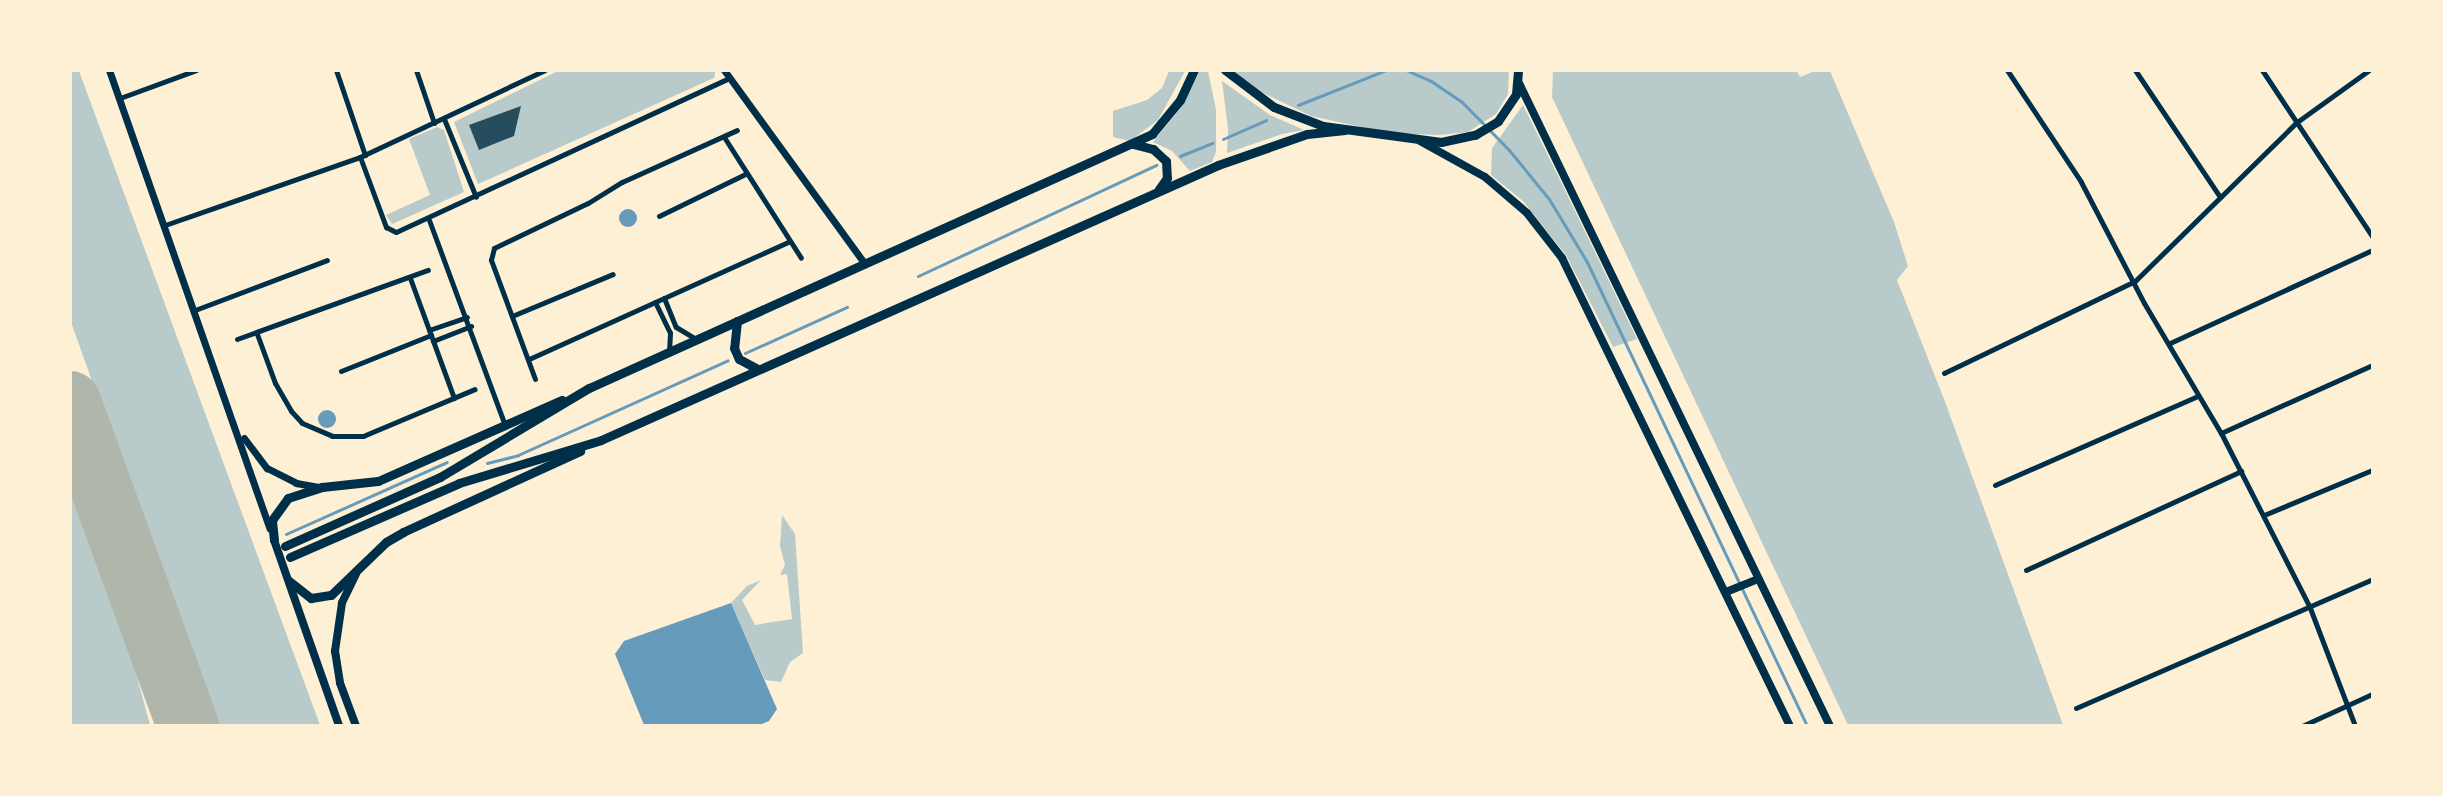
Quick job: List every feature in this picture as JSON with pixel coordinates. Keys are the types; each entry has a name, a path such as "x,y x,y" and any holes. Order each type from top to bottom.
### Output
{"highway":[{"path":"274,540 272,520 277,509 288,498 321,487 378,480 1133,144 1152,134 1167,118 1194,70"},
{"path":"1225,70 1274,107 1345,130 1420,141 1465,138 1486,131 1512,104 1519,78 1525,70"},
{"path":"289,581 300,593 321,598 356,574 386,542 403,532 756,368 1157,190 1273,144 1307,134 1345,130"},
{"path":"1133,144 1153,149 1166,161 1167,178 1157,190"},
{"path":"737,321 734,348 739,359 756,368"},
{"path":"285,546 440,477 589,388"},
{"path":"290,557 459,483 602,440"}],"main road":[{"path":"1519,78 1830,726"},
{"path":"1420,141 1485,177 1527,213 1562,258 1729,591 1790,726"},
{"path":"274,540 339,726"},
{"path":"356,574 342,603 335,651 340,683 356,726"},
{"path":"1729,591 1759,579"}],"street":[{"path":"109,70 238,429 274,540"},
{"path":"120,98 196,70"},
{"path":"336,70 386,226 396,232 429,220 730,78"},
{"path":"416,70 434,123"},
{"path":"165,225 363,156 545,70"},
{"path":"724,70 865,264"},
{"path":"2007,70 2081,182 2198,396 2221,433 2310,608 2355,726"},
{"path":"2135,70 2220,197"},
{"path":"2262,70 2373,236"},
{"path":"1944,373 2135,281 2297,122 2369,70"},
{"path":"444,119 476,197"},
{"path":"535,379 491,260 494,248 588,203 622,182 737,130"},
{"path":"724,137 745,174 801,258"},
{"path":"659,216 745,174"},
{"path":"429,220 471,326 505,425"},
{"path":"529,359 790,241"},
{"path":"2170,343 2373,250"},
{"path":"195,310 327,260"},
{"path":"237,339 257,334 428,270"},
{"path":"512,316 613,274"},
{"path":"410,278 454,398"},
{"path":"664,298 678,329 697,339"},
{"path":"655,302 670,333 670,350 664,354"},
{"path":"341,371 467,318"},
{"path":"431,335 471,326"},
{"path":"257,334 275,383 291,411 302,423 332,436 363,436 475,389"},
{"path":"2221,433 2373,365"},
{"path":"1995,485 2198,396"},
{"path":"238,429 267,468 296,483 321,487"},
{"path":"2264,515 2373,470"},
{"path":"2025,570 2241,471"},
{"path":"2076,708 2373,579"},
{"path":"2302,726 2373,694"}],"shaded area":[{"path":"1509,70 1508,94 1496,114 1468,132 1440,135 1389,133 1311,116 1257,90 1233,71"},
{"path":"70,71 79,71 320,725 214,725 71,322"},
{"path":"558,71 715,71 715,73 714,78 478,184 454,122"},
{"path":"1169,71 1185,71 1158,120 1130,141 1113,137 1113,111 1147,100 1162,88"},
{"path":"1200,71 1208,71 1216,110 1216,152 1212,162 1190,171 1172,151 1153,142 1180,109"},
{"path":"1553,71 1797,71 1800,77 1815,71 1830,71 1894,222 1908,266 1897,280 1944,399 2063,725 1848,725 1552,97"},
{"path":"1222,81 1270,115 1304,130 1282,134 1227,153 1228,129"},
{"path":"1523,105 1637,339 1613,347 1566,255 1523,201 1491,175 1492,148"},
{"path":"437,127 444,130 464,192 392,224 386,215 430,195 409,139"},
{"path":"71,487 133,662 150,725 71,725"},
{"path":"782,515 795,534 803,653 790,662 781,682 765,680 731,603 747,586 761,580 742,600 755,625 792,619 787,574 780,575 785,565 780,546"}],"water":[{"path":"624,209 632,209 637,214 635,225 624,227 619,222 619,214"},
{"path":"327,410 333,413 336,419 333,425 327,428 321,425 318,419 321,413"},
{"path":"731,603 777,709 769,721 757,726 644,725 615,654 624,641"}],"building":[{"path":"521,106 514,136 479,150 469,125"}],"waterway":[{"path":"1298,105 1386,70"},
{"path":"1406,70 1431,81 1462,102 1509,150 1549,199 1587,262 1807,726"},
{"path":"1223,139 1266,120"},
{"path":"1180,156 1212,143"},
{"path":"918,276 1156,165"},
{"path":"745,353 847,307"},
{"path":"487,463 518,455 728,360"},
{"path":"286,534 447,462"}],"runway":[{"path":"70,402 188,726"}]}
